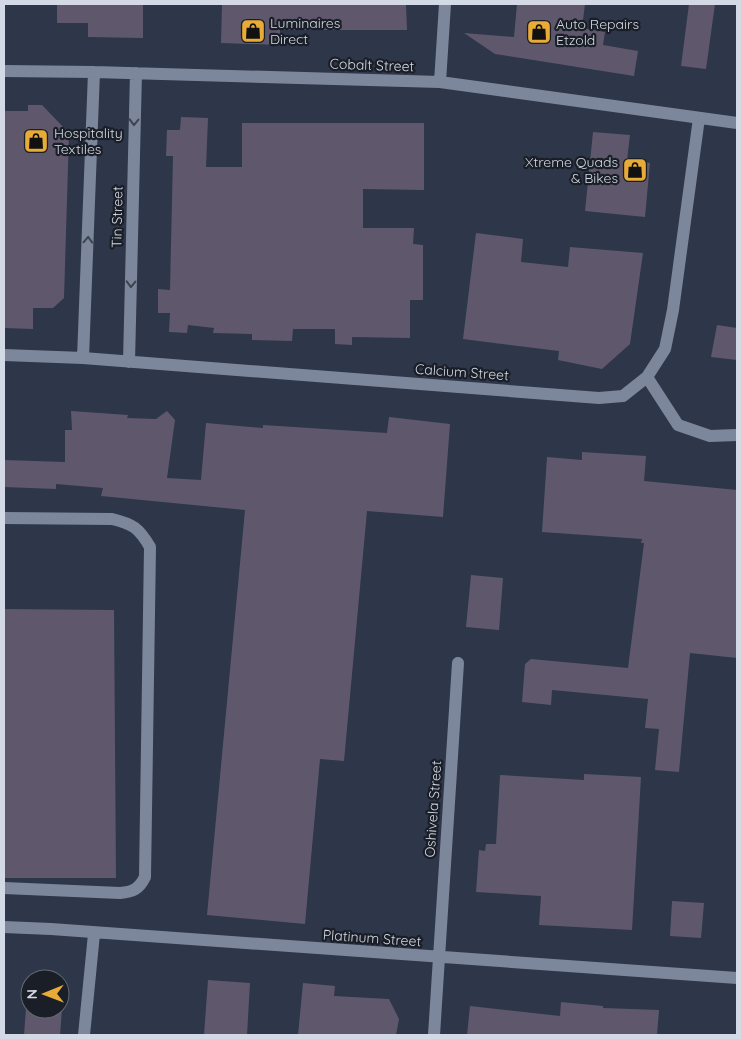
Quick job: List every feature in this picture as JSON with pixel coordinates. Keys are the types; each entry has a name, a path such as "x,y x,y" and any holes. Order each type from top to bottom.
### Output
{"street":[{"path":"440,82 445,4"},
{"name":"Cobalt Street","path":"4,71 440,82 737,123"},
{"name":"Tin Street","path":"83,358 94,72"},
{"name":"Tin Street","path":"129,362 136,73"},
{"name":"Calcium Street","path":"4,355 83,358 599,398 623,396 647,377 665,349 673,310 699,118"},
{"path":"647,377 678,424 710,436 737,435"},
{"path":"4,518 112,519 129,523 141,531 150,547 145,878 140,887 130,892 4,888"},
{"name":"Oshivela Street","path":"434,1035 458,663"},
{"name":"Platinum Street","path":"4,927 737,978"},
{"path":"84,1035 94,934"}],"building":[{"path":"57,4 143,4 143,38 88,37 88,23 57,23"},
{"path":"222,4 406,4 407,30 280,30 280,45 221,43"},
{"path":"517,4 585,4 582,28 605,32 603,45 638,51 634,76 495,54 464,33 514,37"},
{"path":"689,4 715,4 706,69 681,66"},
{"path":"28,105 42,105 69,133 64,298 53,308 33,308 33,329 4,328 4,111 28,111"},
{"path":"181,117 208,118 206,167 242,167 242,123 424,123 424,190 363,189 363,228 414,228 413,244 423,245 423,300 410,300 410,338 352,337 352,345 335,344 335,329 293,329 292,341 252,340 252,334 213,333 214,328 188,325 187,333 169,332 170,313 158,313 158,289 170,290 173,156 166,156 167,130 180,130"},
{"path":"593,132 630,135 627,160 650,163 645,217 585,211"},
{"path":"476,233 523,239 521,262 568,267 570,247 643,253 630,344 602,369 558,360 559,351 463,339"},
{"path":"717,325 737,328 737,360 711,357"},
{"path":"71,411 128,415 127,418 156,419 167,411 175,420 167,478 201,480 206,423 263,428 263,425 387,433 389,417 450,424 443,517 367,511 344,761 320,759 305,924 207,915 245,510 101,496 103,488 56,484 56,489 4,487 4,460 65,462 65,430 72,430"},
{"path":"582,452 646,456 644,481 737,490 737,658 690,653 679,772 655,770 659,729 645,728 648,699 552,690 551,705 522,702 525,664 531,659 628,668 644,543 641,543 642,539 542,532 547,457 582,460"},
{"path":"471,575 503,578 499,630 466,627"},
{"path":"4,609 114,610 116,878 4,878"},
{"path":"584,774 641,777 632,930 539,925 541,896 476,892 479,850 485,851 486,844 496,844 500,775 584,780"},
{"path":"672,901 704,903 701,938 670,936"},
{"path":"208,980 250,983 247,1035 204,1035"},
{"path":"303,983 335,986 334,996 389,999 399,1019 396,1035 298,1035"},
{"path":"561,1002 603,1006 603,1008 659,1010 657,1035 467,1035 470,1006 560,1016"},
{"path":"25,1019 61,1019 60,1035 24,1035"}],"place":[{"name":"Luminaires Direct","path":"253,31"},
{"name":"Auto Repairs Etzold","path":"539,32"},
{"name":"Hospitality Textiles","path":"36,141"},
{"name":"Xtreme Quads & Bikes","path":"635,170"}]}
